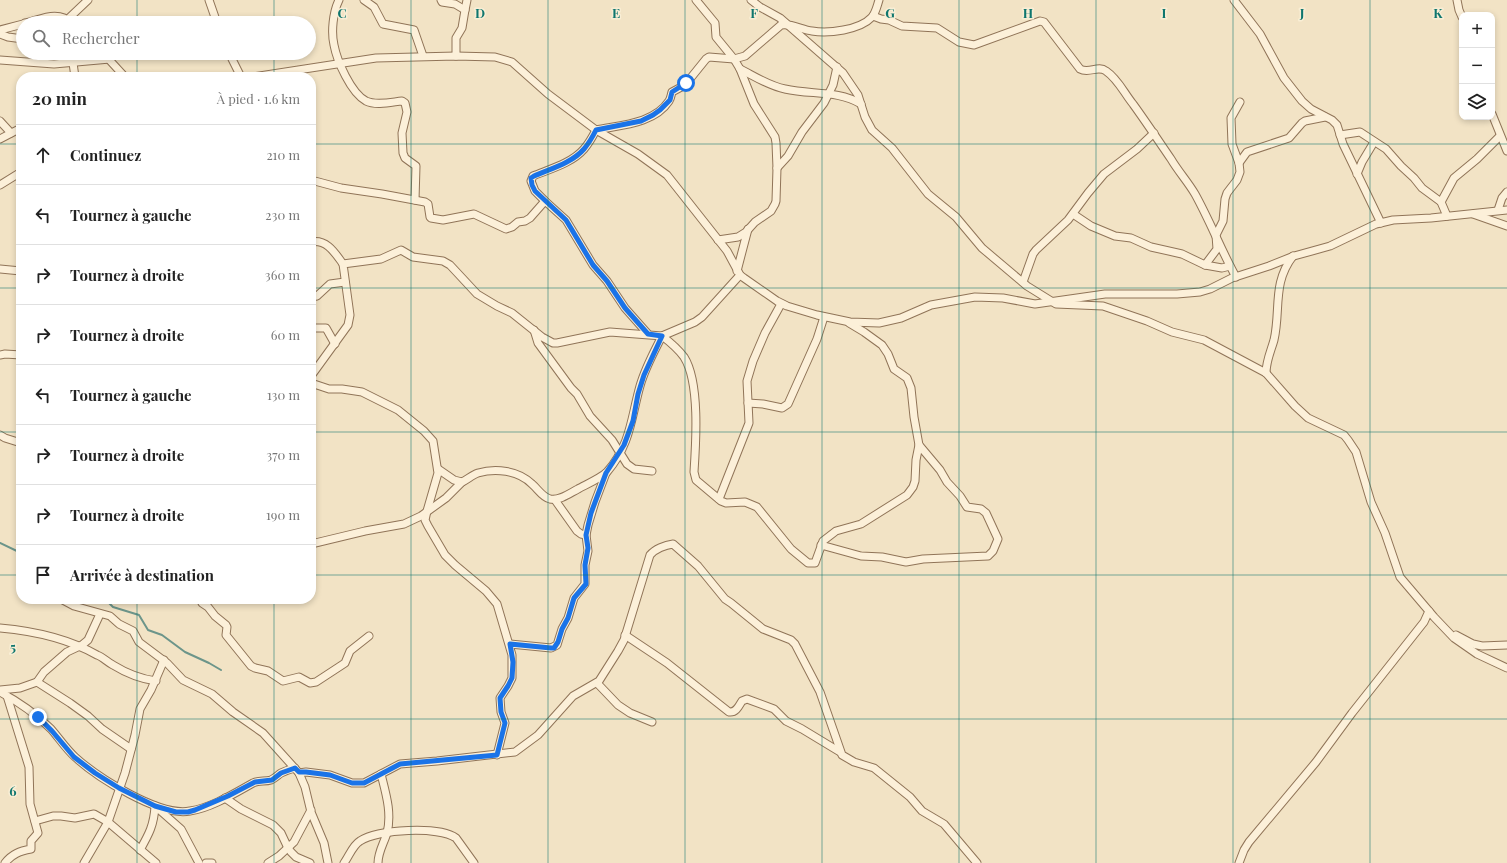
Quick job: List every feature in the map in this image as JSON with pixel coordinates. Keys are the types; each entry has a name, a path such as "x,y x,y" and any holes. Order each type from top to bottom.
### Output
{"street":[{"path":"74,16 88,0"},
{"path":"209,0 215,16"},
{"path":"339,0 336,6 333,36 335,52 352,86 365,100 380,103 402,101 405,103 407,112 402,129 403,154 405,158 416,166 415,200"},
{"path":"364,0 374,7 384,24 414,30 423,56"},
{"path":"441,0 442,2 455,4 465,10"},
{"path":"456,56 456,38 462,28 467,0"},
{"path":"696,0 714,23 716,37 740,69 754,104 775,137 776,143 777,168 775,204 771,211 755,222 738,237 718,240"},
{"path":"751,0 760,7 780,18 836,67 855,91 865,117 872,130 892,148 928,194 956,216 982,248 1023,282 1053,302 1061,305 1103,306 1125,313 1172,332 1204,340 1266,373 1302,413 1315,422 1340,432 1348,440 1356,452 1371,502 1387,537 1398,573 1446,630 1473,652 1507,668"},
{"path":"648,334 625,308 607,281 593,265 566,220 545,201 532,185 531,178 556,167 584,150 596,130 641,121 653,115 670,100 672,92 686,83 709,57 734,59 745,56 781,25 788,25 813,32 826,32 852,28 869,20 873,16 877,9 879,0"},
{"path":"1234,0 1260,34 1284,78 1302,101 1310,109 1327,116 1337,125 1357,174 1381,223"},
{"path":"1457,0 1460,12"},
{"path":"873,16 889,20 902,26 937,28 959,42 974,46 1042,21 1080,69 1086,71 1101,68 1114,76 1194,192 1236,277"},
{"path":"0,30 16,25"},
{"path":"0,34 16,38"},
{"path":"284,72 376,58 423,56 495,57 512,62 548,94 596,130 638,154 667,175 727,251 739,273 781,304 846,321 879,324 901,318 931,305 974,298 1003,298 1035,304 1105,294 1190,293 1210,289 1236,277 1270,266 1294,256 1330,246 1381,223 1394,220 1507,210"},
{"path":"0,60 51,64 110,60 120,72"},
{"path":"233,60 239,72"},
{"path":"73,63 74,72"},
{"path":"777,168 788,156 802,132 820,109 829,94 835,80 836,67"},
{"path":"740,69 786,90 846,97 861,104"},
{"path":"1205,265 1217,249 1216,235 1223,221 1224,198 1239,176 1239,163 1232,144 1231,118 1240,102"},
{"path":"1239,163 1247,152 1289,138 1305,120 1327,116"},
{"path":"1494,120 1507,151"},
{"path":"0,121 11,134"},
{"path":"0,138 16,131"},
{"path":"1340,135 1360,132 1386,149 1422,188 1441,202 1447,216"},
{"path":"1023,282 1033,254 1036,250 1073,214 1088,192 1104,174 1154,133"},
{"path":"1441,202 1454,178 1477,159 1500,136"},
{"path":"1357,174 1362,162 1374,142"},
{"path":"0,185 16,175"},
{"path":"316,181 346,189 427,203 431,218 443,220 474,214 506,229 512,227 518,222 525,221 530,218 545,201"},
{"path":"1498,210 1502,198 1507,192"},
{"path":"1073,214 1100,230 1115,236 1131,238 1151,247 1186,256 1205,265 1222,268 1230,266"},
{"path":"1471,214 1507,226"},
{"path":"343,264 381,259 401,250 413,256 443,261 453,267 477,294 497,306 515,314 542,337 553,343 610,332 662,336 695,322 702,317 739,273 748,229"},
{"path":"316,242 321,242 333,249 343,264 350,320 335,344 316,369"},
{"path":"1266,373 1266,366 1274,340 1277,300 1282,273 1294,256"},
{"path":"0,270 16,270"},
{"path":"316,296 330,284 345,282"},
{"path":"719,499 749,423 747,381 753,360 765,332 781,304"},
{"path":"748,403 782,408 788,404 817,339 824,316"},
{"path":"662,336 684,357 692,380 696,421 694,472 696,480 726,503 745,502 757,507 791,549 808,563 815,563 821,545 827,537 836,531 861,524 907,496 915,481 916,460 919,445 911,388 907,378 894,369 886,350 882,345 846,321"},
{"path":"316,328 326,328 335,344"},
{"path":"534,330 538,343 577,394 590,416 612,440 626,463 632,468 652,471"},
{"path":"510,644 551,648 554,648 556,645 568,618 574,598 586,584 585,565 588,548 586,535 595,502 606,473 624,445 644,375 662,336"},
{"path":"0,355 16,355"},
{"path":"316,385 329,389 360,392 398,410 424,431 433,441 438,469 425,520 445,555 486,591 497,604 510,644 513,662 512,678 500,698 501,712 505,723 497,755"},
{"path":"0,435 16,441"},
{"path":"821,545 862,556 882,557 906,562 923,559 988,556 991,554 998,537 986,513 981,509 967,507 960,496 946,482 940,470 919,445"},
{"path":"438,469 454,480 462,482"},
{"path":"316,543 365,531 404,524 414,520 446,498 462,482 478,473 488,471 506,471 524,477 544,496 555,500 577,531 586,535"},
{"path":"555,500 606,473"},
{"path":"0,691 24,706 46,724 71,753 84,764 119,788 155,806 176,812 188,812 225,798 255,782 272,780 281,773 297,770 330,775 352,783 364,783 400,764 515,752 538,735 573,696 597,682 618,651 625,635 650,555 653,551 668,544 673,544 698,566 725,599 731,604 763,629 791,640 795,644 820,692 840,752"},
{"path":"70,604 110,616 119,624 133,631 139,642 164,660 183,680 212,694 233,712 261,730 297,770 305,787 311,810 324,843 328,863"},
{"path":"204,604 226,625 226,635 251,666 268,671 284,681 299,677 310,683 316,682 345,662 350,651 369,636"},
{"path":"1239,863 1249,842 1316,762 1352,713 1424,622 1429,611"},
{"path":"0,691 20,688 37,682 44,672 67,652 88,640 100,614"},
{"path":"0,628 45,634 79,646 127,672 142,678 156,681"},
{"path":"1446,630 1473,644 1482,646 1507,645"},
{"path":"625,635 667,663 729,712 734,711 738,708 742,701 747,699 774,709 786,722 802,729 840,752 846,758 874,768 910,797 922,811 944,824 977,863"},
{"path":"84,863 108,822 131,749 140,709 156,681 164,660"},
{"path":"37,682 70,703 88,716 102,729 131,749"},
{"path":"597,682 618,705 630,713 652,722"},
{"path":"5,863 9,858 21,850 31,849 31,841 38,833 29,802 29,767 7,696"},
{"path":"378,863 378,856 387,832 389,810 380,774"},
{"path":"225,798 247,812 273,825 281,833 288,848 296,857 310,863"},
{"path":"140,850 153,825 155,806"},
{"path":"155,806 181,829 199,863"},
{"path":"268,863 288,848 297,837 304,819 311,810"},
{"path":"34,821 54,816 77,818 92,814 108,822 156,863"},
{"path":"344,863 360,841 387,832 412,830 449,834 456,838 474,863"},
{"path":"206,863 212,863"}],"waterway":[{"path":"0,543 16,551"},
{"path":"110,604 113,607 139,615 148,630 162,635 185,652 221,670"}],"route":[{"path":"38,717 61,740 74,757 95,773 119,788 155,806 176,812 188,812 195,810 228,796 257,781 272,780 281,773 295,768 299,772 330,775 352,783 364,783 389,768 400,764 497,755 505,723 501,712 500,698 512,678 513,662 510,644 540,648 554,648 558,642 574,598 586,584 585,565 588,548 586,535 595,502 606,473 628,436 644,375 662,336 648,334 639,325 625,308 607,281 593,265 566,220 535,191 531,178 556,167 584,150 596,130 641,121 653,115 670,100 672,92 683,87 686,83"}]}
